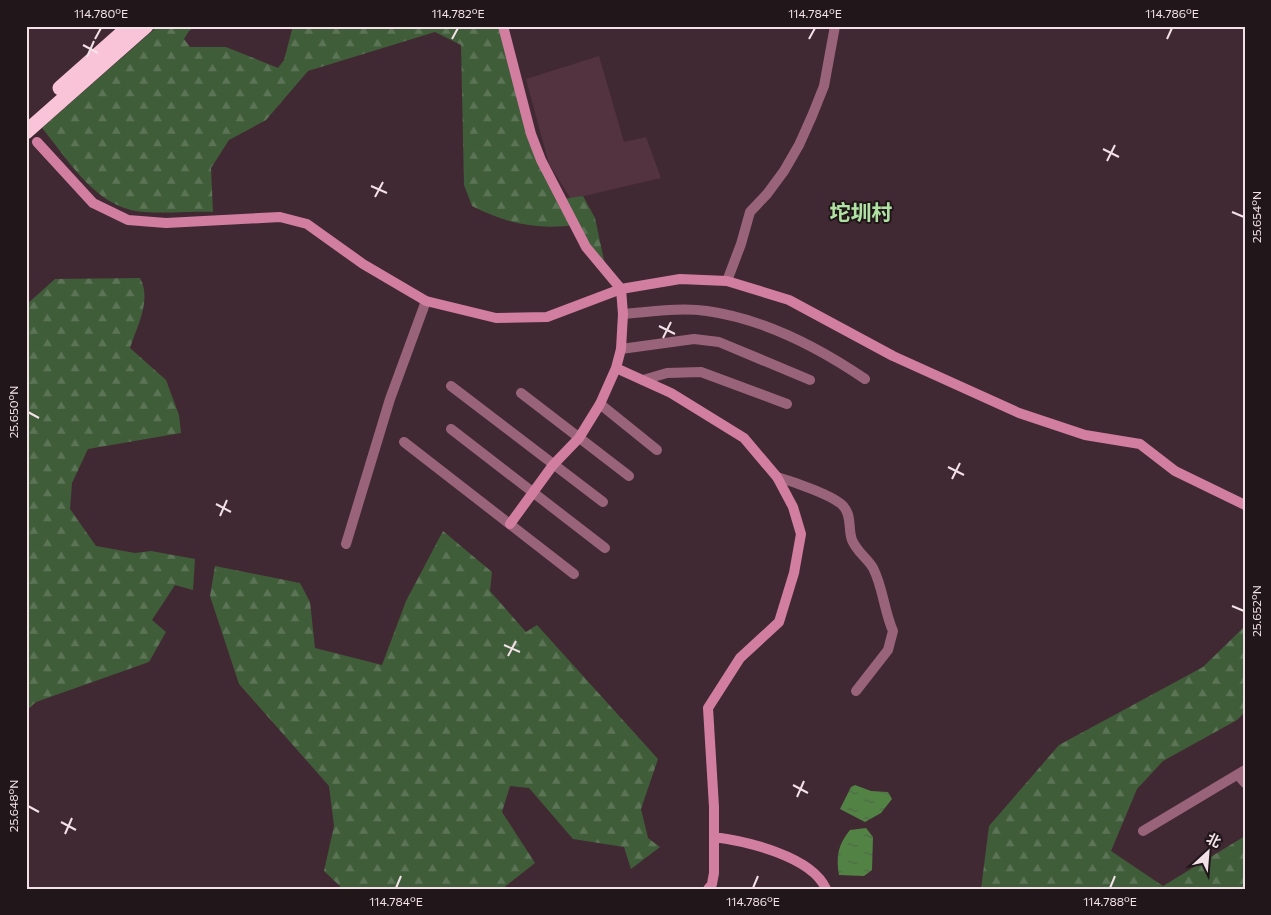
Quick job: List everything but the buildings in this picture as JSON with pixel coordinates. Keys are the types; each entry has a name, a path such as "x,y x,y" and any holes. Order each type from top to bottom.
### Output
{"highway":[{"path":"26,118 130,26"},
{"path":"31,137 146,26"}],"street":[{"path":"503,26 531,134 541,160 586,247 620,289 622,314 621,349 616,368 600,404 578,438 553,465 510,524"},
{"path":"727,282 750,212 767,194 784,171 799,145 812,116 824,86 835,26"},
{"path":"31,137 93,203 128,220 166,223 280,217 307,224 363,264 426,301 496,318 547,317 620,289 680,279 727,282 789,300 892,356 1019,413 1085,435 1140,444 1175,471 1245,505"},
{"path":"346,544 390,399 426,301"},
{"path":"622,314 673,310 706,310 744,319 795,338 836,359 865,379"},
{"path":"621,349 694,339 718,342 810,380"},
{"path":"616,368 694,406 744,438 777,477 793,507 801,534 794,573 779,622 740,658 708,708 714,837 714,873 712,884 708,889"},
{"path":"643,380 667,374 701,372 787,404"},
{"path":"451,386 603,502"},
{"path":"521,393 629,476"},
{"path":"600,404 657,450"},
{"path":"451,429 605,548"},
{"path":"404,442 574,574"},
{"path":"777,477 801,484 843,506 850,519 852,539 873,567 886,615 893,631 888,650 856,691"},
{"path":"1143,831 1241,772 1245,783"},
{"path":"714,837 737,840 783,854 806,867 824,884 826,889"}],"shaded area":[{"path":"599,56 624,142 646,137 661,178 571,199 549,164 526,79"}],"green space":[{"path":"158,26 196,26 189,31 184,39 190,47 226,47 278,68 284,60 293,26 503,26 531,134 563,199 583,196 595,218 605,265 576,225 548,227 522,224 498,217 472,206 464,185 461,45 435,32 308,71 266,120 229,140 211,168 213,212 149,212 131,210 117,205 92,188 81,177 42,128"},
{"path":"140,278 143,286 144,304 130,348 166,380 179,415 181,433 88,449 72,483 70,509 96,546 135,553 151,551 195,559 193,590 175,585 152,620 166,632 149,662 36,702 26,711 26,305 55,279"},
{"path":"443,531 492,572 490,591 526,632 537,625 658,759 641,809 648,838 660,847 631,869 624,847 573,839 529,788 510,786 502,812 535,863 502,889 343,889 324,871 334,826 329,786 239,684 210,596 215,566 300,583 310,602 315,648 382,665 406,601"},
{"path":"1245,626 1245,712 1237,720 1163,761 1137,789 1111,851 1163,886 1245,836 1245,889 981,889 989,826 1059,745 1203,667"}],"water":[{"path":"855,785 871,791 888,792 892,799 881,813 865,822 840,809 851,787"},
{"path":"866,828 873,837 872,870 864,876 839,875 838,856 840,846 850,830"}],"district":[{"name":"坨圳村","path":"861,211"}]}
